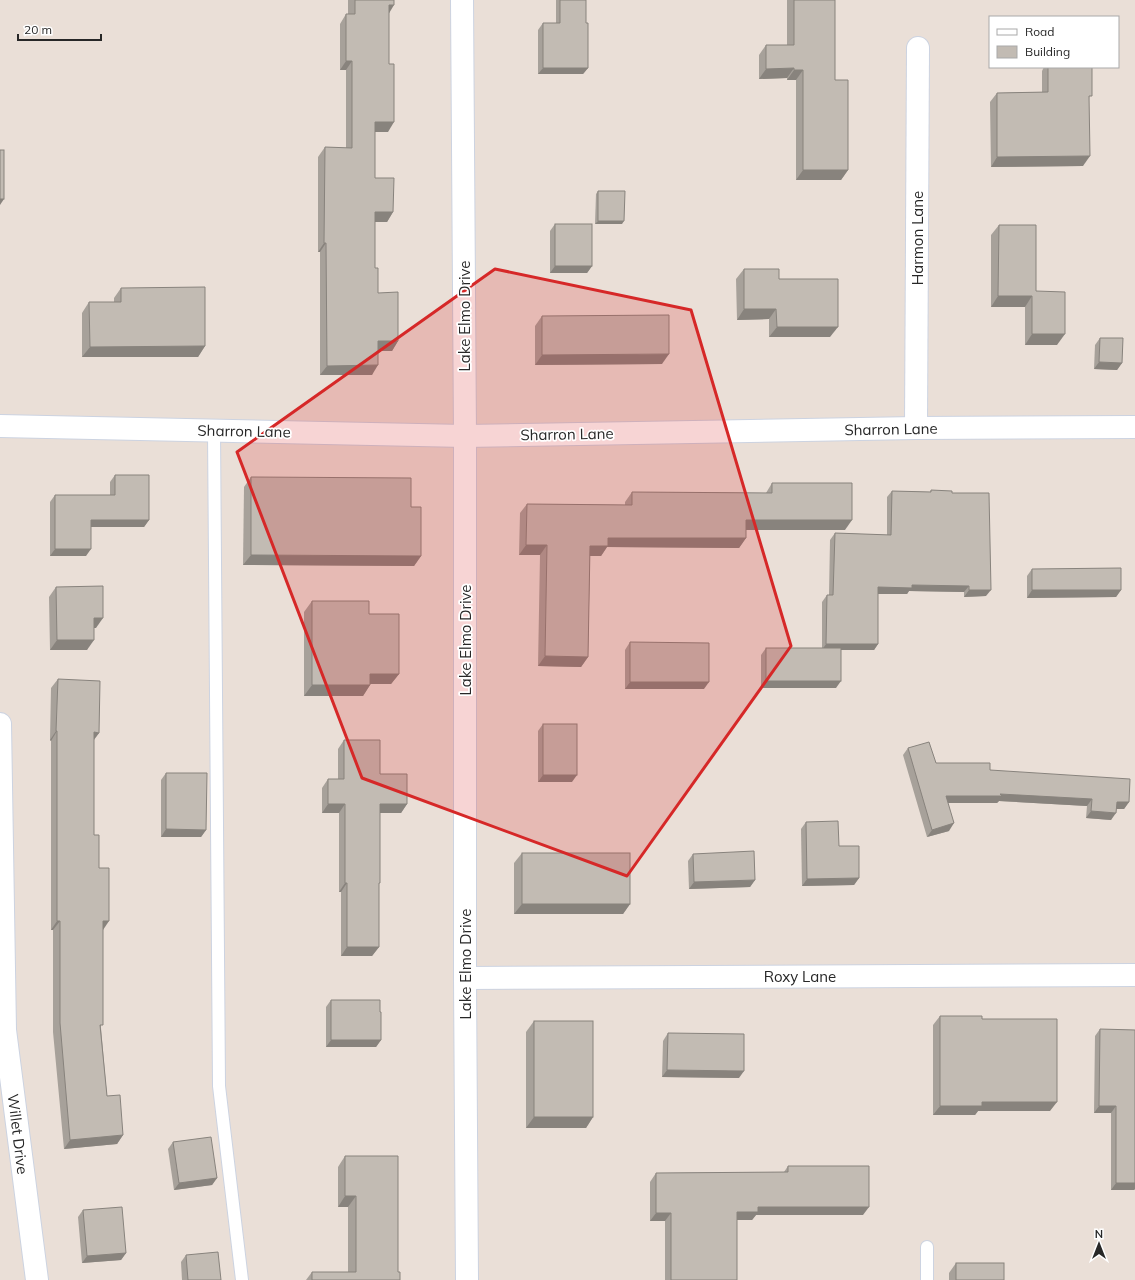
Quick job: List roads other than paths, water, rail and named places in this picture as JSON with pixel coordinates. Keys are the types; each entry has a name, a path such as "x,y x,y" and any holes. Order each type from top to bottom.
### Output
{"street":[{"name":"Lake Elmo Drive","path":"462,0 465,436 465,978 467,1280"},
{"name":"Harmon Lane","path":"916,428 918,48"},
{"name":"Sharron Lane","path":"0,426 465,436 916,428 1135,427"},
{"name":"Willet Drive","path":"0,724 5,1030 37,1280"},
{"name":"Roxy Lane","path":"465,978 1135,975"}],"lane":[{"path":"214,431 219,1086 242,1280"},
{"path":"927,1247 927,1280"}]}
